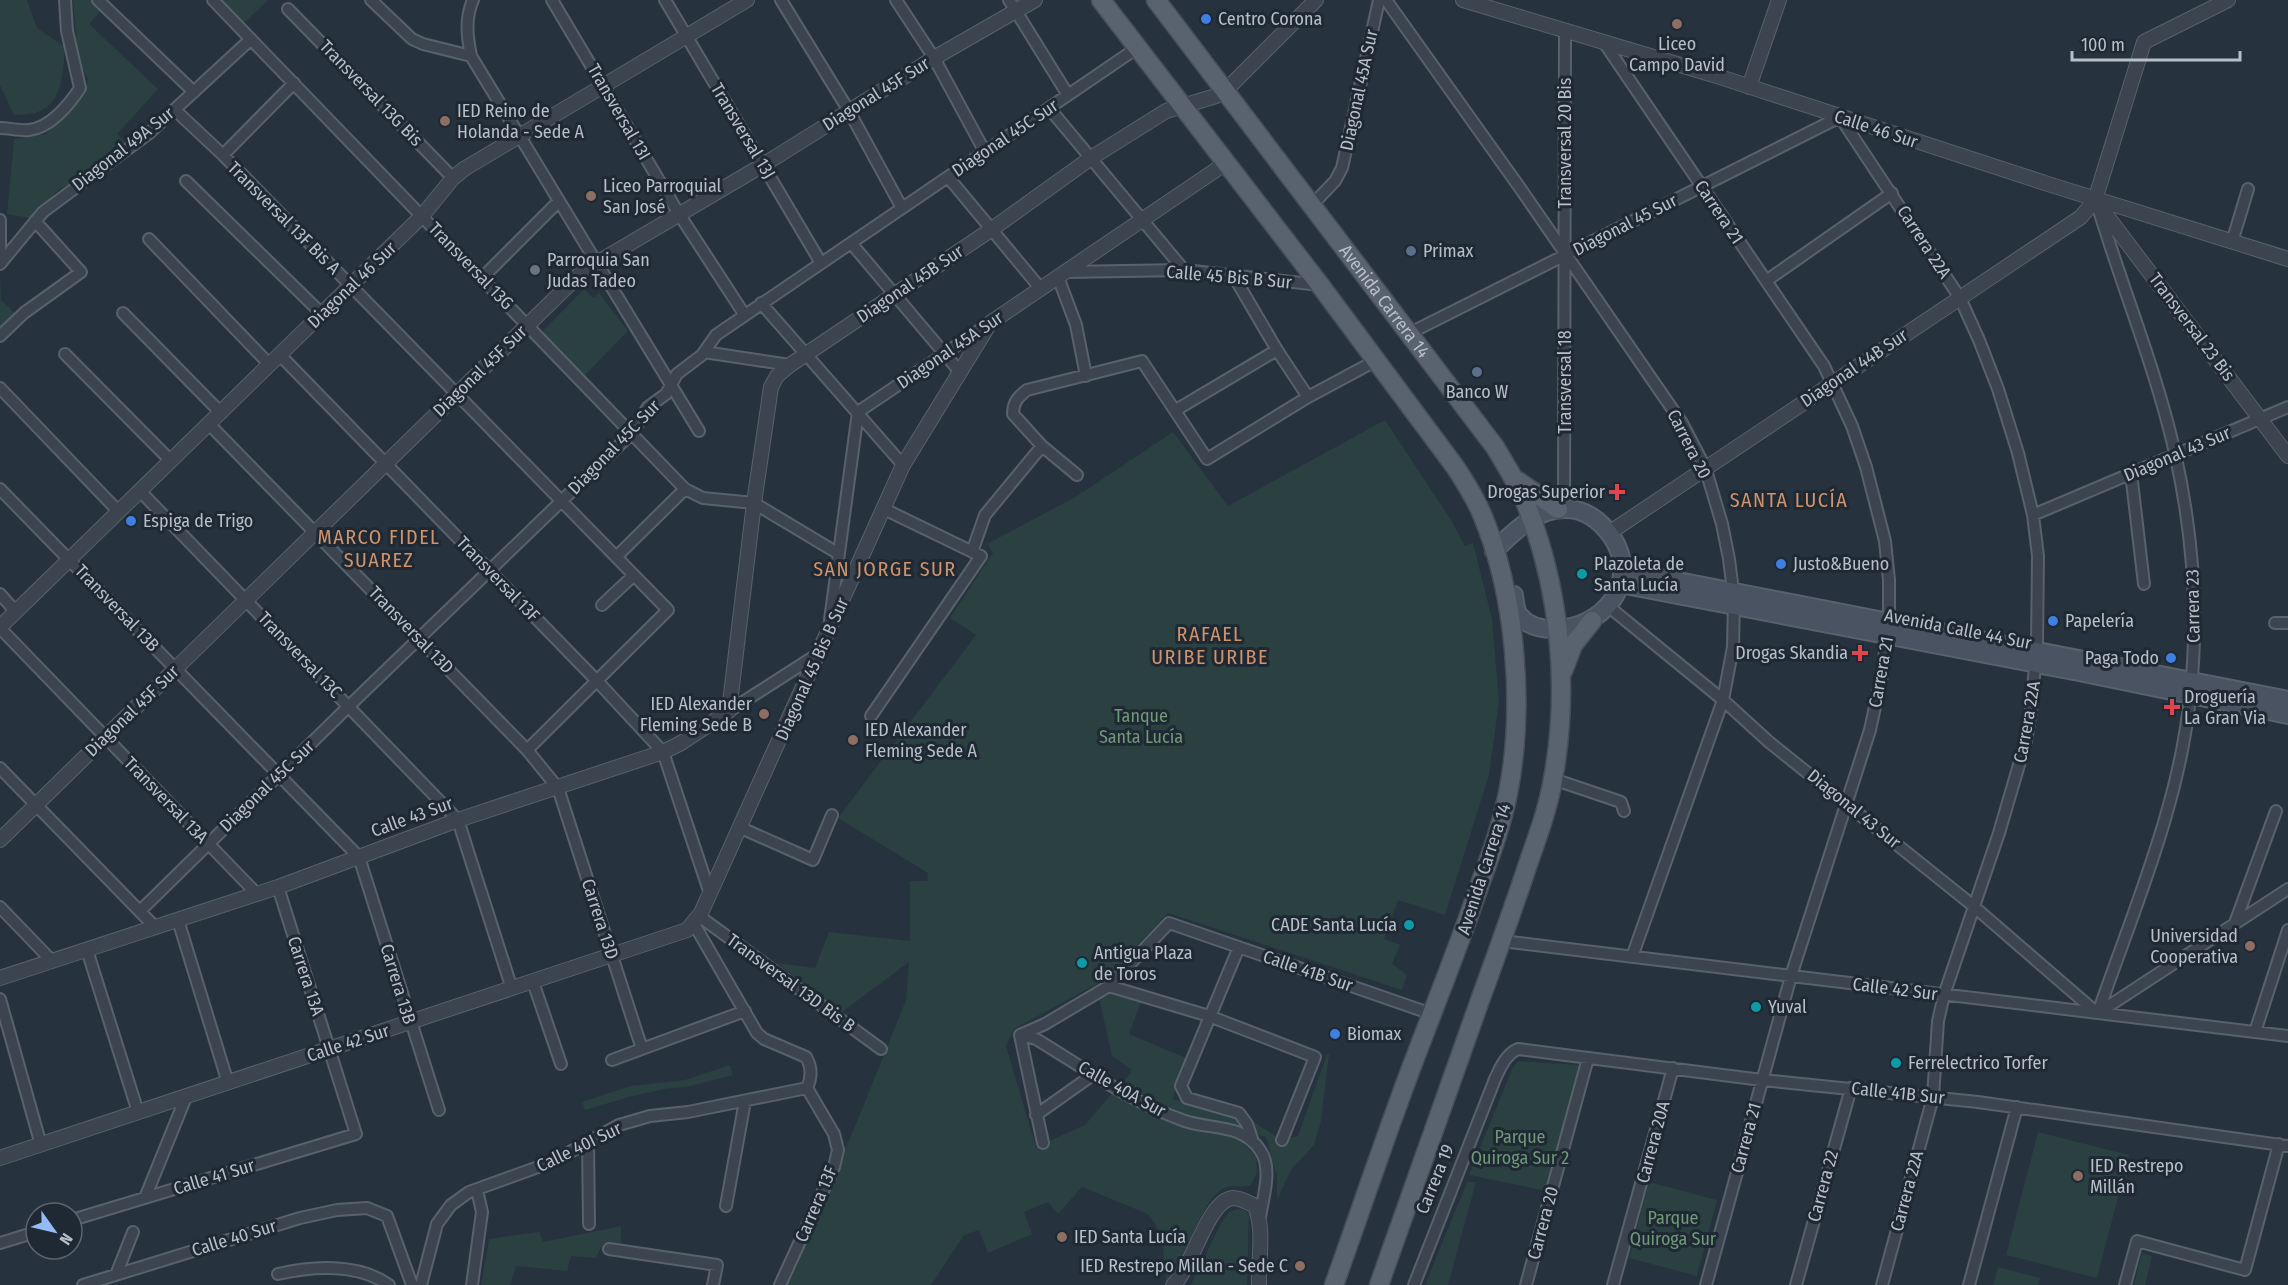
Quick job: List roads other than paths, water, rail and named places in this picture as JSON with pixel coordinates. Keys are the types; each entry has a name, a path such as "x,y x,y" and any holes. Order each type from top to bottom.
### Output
{"main road":[{"name":"Avenida Carrera 14","path":"1101,0 1320,285 1440,446 1473,495 1498,548 1519,615 1534,626 1558,629"},
{"name":"Avenida Carrera 14","path":"1156,0 1483,429 1512,476 1532,519 1558,629 1560,679 1558,740 1547,807 1502,941 1379,1285"},
{"path":"1512,476 1522,486 1561,509 1585,513 1602,524 1618,550 1621,577 1608,606 1592,621 1573,645 1560,679"},
{"path":"1498,548 1532,519 1542,513 1561,509"},
{"name":"Avenida Carrera 14","path":"1334,1285 1495,841 1508,795 1516,727 1514,658 1498,548"},
{"name":"Avenida Calle 44 Sur","path":"1621,577 2191,688 2288,715"},
{"path":"1558,629 1580,626 1592,621"},
{"name":"Avenida Calle 44 Sur","path":"2191,688 2288,700"}],"street":[{"path":"0,128 32,130 48,123 80,88 67,31 65,0"},
{"name":"Transversal 13G","path":"213,0 685,489 703,498 754,503 839,554"},
{"path":"370,0 412,39 471,56"},
{"path":"474,0 469,9 467,24 471,56 699,431"},
{"name":"Transversal 13I","path":"552,0 679,214 744,314"},
{"name":"Transversal 13J","path":"665,0 821,263"},
{"name":"Diagonal 46 Sur","path":"0,627 422,216 464,168 747,0"},
{"path":"781,0 849,111 902,208"},
{"path":"896,0 934,58 985,152"},
{"name":"Diagonal 45F Sur","path":"0,840 575,278 596,263 763,165 934,58 1013,5 1035,0"},
{"name":"Diagonal 45B Sur","path":"729,711 754,503 771,387 777,376 992,229 1090,158 1160,115 1216,96 1226,90 1316,0"},
{"name":"Diagonal 45A Sur","path":"1312,205 1335,181 1342,168 1379,0"},
{"name":"Carrera 20","path":"1386,0 1521,188 1682,423 1705,467 1722,524 1734,598 1733,647 1723,700 1632,957"},
{"name":"Calle 46 Sur","path":"1463,0 1603,41 2095,200 2288,259"},
{"path":"1749,87 1779,0"},
{"path":"2095,200 2144,42 2228,0"},
{"path":"98,1 194,92"},
{"path":"1013,5 1068,96"},
{"name":"Transversal 13G Bis","path":"288,9 453,178"},
{"name":"Transversal 20 Bis","path":"1564,30 1565,255"},
{"name":"Diagonal 49A Sur","path":"0,264 35,221 54,202 148,134 251,39"},
{"name":"Carrera 21","path":"1603,41 1824,366 1852,426 1877,505 1885,540 1889,580 1888,628 1872,720 1791,976 1706,1285"},
{"name":"Diagonal 45C Sur","path":"140,911 633,433 648,407 666,394 680,371 704,352 716,335 1137,48"},
{"path":"222,155 294,83"},
{"path":"1049,108 1184,270"},
{"name":"Transversal 13F Bis A","path":"175,110 222,155 668,610 598,682"},
{"name":"Diagonal 45 Sur","path":"1410,333 1840,117"},
{"name":"Carrera 22A","path":"1840,117 1960,298 1979,340 1998,389 2018,453 2033,515 2038,566 2036,657 2031,711 2020,766 1944,995 1937,1030 1933,1097 1882,1285"},
{"name":"Diagonal 45A Sur","path":"858,412 1226,163"},
{"path":"948,177 1041,289"},
{"path":"186,181 322,314"},
{"path":"2232,242 2248,189"},
{"path":"1766,281 1892,193"},
{"name":"Diagonal 44B Sur","path":"1609,533 1832,382 2072,224 2095,200"},
{"name":"Transversal 23 Bis","path":"2095,200 2288,456"},
{"name":"Carrera 23","path":"2095,200 2114,262 2155,374 2176,455 2195,577 2191,688 2168,810 2098,1013"},
{"path":"482,278 559,201"},
{"path":"0,220 0,264"},
{"path":"0,336 24,313 81,272 35,221"},
{"name":"Transversal 13F","path":"149,239 385,463 663,752"},
{"path":"851,243 960,372"},
{"name":"Transversal 18","path":"1561,509 1565,255"},
{"name":"Calle 45 Bis B Sur","path":"1062,275 1184,270 1320,285"},
{"path":"1062,275 1077,325 1086,376"},
{"path":"1233,275 1308,397"},
{"path":"761,303 903,465"},
{"path":"123,313 221,412"},
{"name":"Diagonal 45 Bis B Sur","path":"697,920 741,828 903,465 990,323"},
{"path":"1176,410 1277,350"},
{"path":"704,352 790,365"},
{"path":"65,354 171,461"},
{"path":"1077,475 1042,446 1013,414 1012,406 1027,390 1142,361 1207,459 1308,397 1377,360"},
{"path":"0,388 119,512"},
{"name":"Diagonal 43 Sur","path":"2033,515 2288,407"},
{"path":"828,632 858,412"},
{"name":"Transversal 13D","path":"209,424 527,750 558,788"},
{"path":"871,716 976,554 985,515 1042,446"},
{"path":"2131,473 2144,584"},
{"name":"Transversal 13B","path":"0,489 359,857"},
{"path":"616,557 685,489"},
{"name":"Transversal 13C","path":"140,491 458,820"},
{"path":"884,509 976,554"},
{"path":"602,605 633,576"},
{"path":"0,594 16,612"},
{"name":"Diagonal 43 Sur","path":"1608,606 1723,700 1769,741 1973,906 2098,1013"},
{"path":"2275,623 2288,623"},
{"name":"Transversal 13A","path":"0,627 257,894"},
{"name":"Calle 43 Sur","path":"0,978 278,887 458,820 663,752 681,743 819,653"},
{"path":"527,750 598,682"},
{"path":"663,752 710,894"},
{"path":"0,768 156,928"},
{"path":"1553,779 1620,802 1624,811"},
{"name":"Carrera 13D","path":"558,788 642,1049"},
{"path":"2235,924 2276,811"},
{"path":"741,828 813,860 832,815"},
{"path":"458,820 512,988"},
{"name":"Carrera 13B","path":"359,857 439,1110"},
{"name":"Carrera 13A","path":"278,887 356,1134"},
{"path":"2098,1013 2288,889"},
{"path":"0,907 52,961"},
{"path":"178,920 228,1083"},
{"path":"697,920 757,1034 806,1057 810,1063 811,1076 807,1088"},
{"name":"Calle 42 Sur","path":"0,1158 681,933 697,920"},
{"name":"Transversal 13D Bis B","path":"697,920 881,1049"},
{"name":"Calle 41B Sur","path":"1109,986 1169,923 1432,1014"},
{"path":"2255,1032 2288,930"},
{"name":"Calle 42 Sur","path":"1502,941 2288,1036"},
{"path":"1239,947 1181,1086 1187,1098 1239,1113 1244,1118 1253,1142 1260,1149 1265,1160 1266,1172 1260,1218 1259,1285"},
{"path":"87,950 138,1112"},
{"path":"533,982 561,1064"},
{"path":"1042,1143 1020,1035 1109,986 1209,1016 1315,1057 1282,1140"},
{"path":"0,999 41,1145"},
{"path":"612,1060 745,1011"},
{"name":"Calle 40A Sur","path":"1020,1035 1036,1040 1159,1111 1188,1122 1234,1130 1245,1135 1260,1149"},
{"name":"Calle 41B Sur","path":"1509,1055 1515,1050 1523,1049 1762,1080 2017,1107 2284,1145"},
{"name":"Carrera 19","path":"1414,1285 1495,1079 1509,1055"},
{"name":"Carrera 20","path":"1526,1285 1588,1058"},
{"name":"Carrera 20A","path":"1613,1285 1673,1068"},
{"path":"1036,1115 1094,1074"},
{"name":"Calle 40I Sur","path":"421,1285 437,1224 451,1205 469,1192 552,1162 619,1125 650,1116 745,1101 807,1088"},
{"name":"Carrera 13F","path":"780,1285 834,1167 837,1150 834,1134 807,1088"},
{"name":"Carrera 22","path":"1796,1285 1851,1088"},
{"path":"145,1198 186,1096"},
{"path":"726,1206 745,1101"},
{"path":"1969,1285 2017,1107"},
{"name":"Calle 41 Sur","path":"84,1216 356,1134"},
{"path":"588,1142 589,1224"},
{"path":"2125,1285 2137,1241 2245,1270 2284,1145"},
{"path":"472,1285 482,1212 477,1190"},
{"path":"1173,1285 1184,1274 1215,1212 1227,1200 1241,1199 1255,1206 1260,1218"},
{"name":"Calle 40 Sur","path":"82,1285 300,1218 337,1210 367,1208 387,1216 412,1285"},
{"path":"116,1275 133,1232"},
{"path":"0,1243 24,1236"},
{"path":"609,1249 717,1265 713,1285"},
{"path":"278,1274 307,1268 351,1271 377,1276 389,1285"}],"place":[{"name":"Centro Corona","path":"1206,19"},
{"name":"Liceo Campo David","path":"1677,24"},
{"name":"IED Reino de Holanda - Sede A","path":"445,121"},
{"name":"Liceo Parroquial San José","path":"591,196"},
{"name":"Primax","path":"1411,251"},
{"name":"Parroquia San Judas Tadeo","path":"535,270"},
{"name":"Banco W","path":"1477,372"},
{"name":"Drogas Superior","path":"1617,492"},
{"name":"Espiga de Trigo","path":"131,521"},
{"name":"Justo&Bueno","path":"1781,564"},
{"name":"Plazoleta de Santa Lucía","path":"1582,574"},
{"name":"Papelería","path":"2053,621"},
{"name":"Drogas Skandia","path":"1860,653"},
{"name":"Paga Todo","path":"2171,658"},
{"name":"Droguería La Gran Via","path":"2172,707"},
{"name":"IED Alexander Fleming Sede B","path":"764,714"},
{"name":"IED Alexander Fleming Sede A","path":"853,740"},
{"name":"CADE Santa Lucía","path":"1409,925"},
{"name":"Universidad Cooperativa","path":"2250,946"},
{"name":"Antigua Plaza de Toros","path":"1082,963"},
{"name":"Yuval","path":"1756,1007"},
{"name":"Biomax","path":"1335,1034"},
{"name":"Ferrelectrico Torfer","path":"1896,1063"},
{"name":"IED Restrepo Millán","path":"2078,1176"},
{"name":"IED Santa Lucía","path":"1062,1237"},
{"name":"IED Restrepo Millan - Sede C","path":"1300,1266"}],"district":[{"name":"SANTA LUCÍA","path":"1789,500"},
{"name":"MARCO FIDEL SUAREZ","path":"379,548"},
{"name":"SAN JORGE SUR","path":"885,569"},
{"name":"RAFAEL URIBE URIBE","path":"1210,646"}],"park label":[{"name":"Tanque Santa Lucía","path":"1141,726"},
{"name":"Parque Quiroga Sur 2","path":"1520,1147"},
{"name":"Parque Quiroga Sur","path":"1673,1228"}]}
